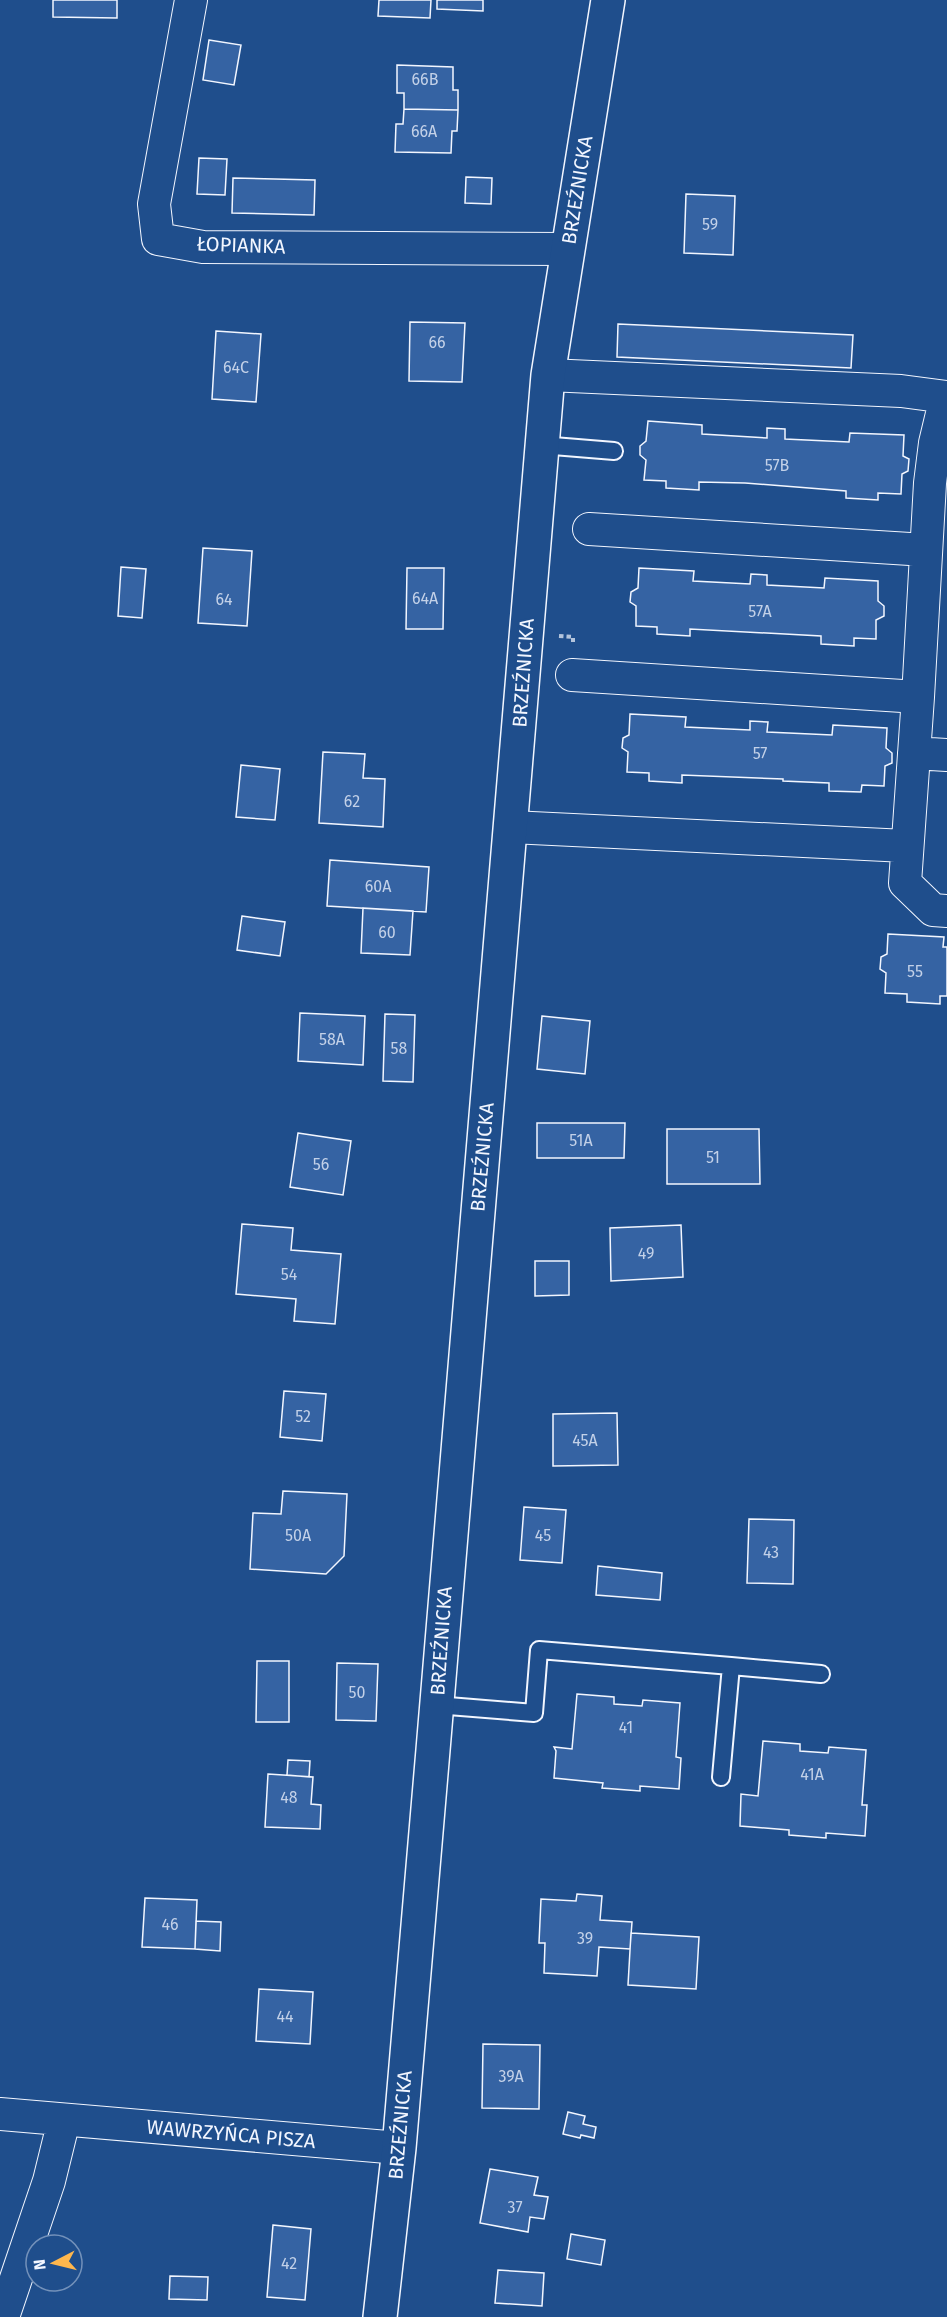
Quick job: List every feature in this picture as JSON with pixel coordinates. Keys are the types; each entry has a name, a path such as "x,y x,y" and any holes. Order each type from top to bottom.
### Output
{"street":[{"name":"ŁOPIANKA","path":"190,0 154,204 158,239 202,247 567,249"},
{"name":"BRZEŹNICKA","path":"380,2317 399,2148 548,375 608,0"},
{"path":"548,375 901,391 946,397 941,444 930,483 926,550 936,604 918,697 905,883 933,910 947,911"},
{"path":"589,529 926,550"},
{"path":"572,675 918,697"},
{"path":"914,753 947,755"},
{"path":"511,827 906,846"},
{"name":"WAWRZYŃCA PISZA","path":"0,2114 399,2148"},
{"path":"3,2317 49,2181 64,2120"}],"lane":[{"path":"542,445 614,451"},
{"path":"436,1705 534,1713 539,1650 821,1674"},
{"path":"721,1778 731,1666"}],"building":[{"path":"53,0 117,0 117,18 53,17"},
{"path":"379,0 431,0 430,18 378,16"},
{"path":"437,0 483,0 483,11 437,9"},
{"path":"209,40 241,45 234,85 203,80"},
{"path":"397,65 453,67 453,90 458,90 458,110 404,109 404,93 397,93"},
{"path":"404,109 458,110 457,131 452,131 451,153 395,152 396,124 403,124"},
{"path":"199,158 227,159 225,195 197,194"},
{"path":"466,177 492,178 491,204 465,203"},
{"path":"233,178 315,180 314,215 232,213"},
{"path":"686,194 735,196 733,255 684,253"},
{"path":"410,322 465,323 462,382 409,381"},
{"path":"618,324 853,335 851,368 617,357"},
{"path":"216,331 261,334 256,402 212,399"},
{"path":"648,421 702,425 702,434 767,438 767,428 785,429 785,439 849,442 850,433 904,435 903,456 909,459 908,471 902,474 901,494 878,493 878,500 846,498 846,491 745,483 699,482 699,490 666,488 666,481 644,480 646,460 640,455 640,446 646,441"},
{"path":"203,548 252,551 247,626 198,623"},
{"path":"121,567 146,569 142,618 118,616"},
{"path":"407,568 444,568 443,629 406,629"},
{"path":"639,568 694,571 693,581 750,584 751,574 767,575 767,585 824,588 825,578 878,581 878,601 884,606 884,616 876,620 876,639 854,638 854,646 821,644 821,636 690,629 690,636 657,634 657,627 636,626 636,606 630,602 631,592 638,588"},
{"path":"630,714 686,717 685,727 750,730 750,721 768,722 767,732 832,735 833,725 887,728 886,748 892,753 892,763 885,766 884,786 862,785 861,792 829,791 829,783 783,781 783,779 682,775 682,783 649,781 649,773 627,772 628,752 622,748 623,738 629,735"},
{"path":"323,752 365,754 363,778 385,779 383,827 319,823"},
{"path":"241,765 280,769 275,820 236,817"},
{"path":"330,860 429,867 426,912 327,906"},
{"path":"363,908 413,911 410,955 361,953"},
{"path":"242,916 285,922 280,956 237,950"},
{"path":"888,934 944,937 943,947 947,947 947,996 940,996 940,1004 907,1002 907,994 885,993 886,973 880,969 881,957 887,954"},
{"path":"300,1013 365,1016 363,1065 298,1061"},
{"path":"385,1014 415,1015 413,1082 383,1081"},
{"path":"542,1016 590,1021 585,1074 537,1069"},
{"path":"537,1123 625,1123 624,1158 537,1158"},
{"path":"667,1129 759,1129 760,1184 667,1184"},
{"path":"298,1133 351,1141 343,1195 290,1187"},
{"path":"242,1224 293,1228 291,1250 341,1254 335,1324 294,1321 296,1299 236,1294"},
{"path":"681,1225 683,1277 611,1281 610,1228"},
{"path":"535,1261 569,1261 569,1295 535,1296"},
{"path":"284,1391 326,1394 322,1441 280,1437"},
{"path":"617,1413 618,1465 553,1466 553,1414"},
{"path":"283,1491 347,1494 344,1556 326,1574 250,1569 253,1513 281,1514"},
{"path":"524,1507 566,1510 562,1563 520,1560"},
{"path":"749,1519 794,1520 793,1584 747,1583"},
{"path":"598,1566 662,1573 660,1600 596,1595"},
{"path":"257,1661 289,1661 289,1722 256,1722"},
{"path":"337,1663 378,1664 376,1721 336,1720"},
{"path":"577,1694 614,1697 614,1704 642,1706 643,1700 680,1703 676,1757 681,1758 679,1789 640,1786 640,1791 602,1788 603,1783 554,1778 556,1751 554,1747 572,1749"},
{"path":"763,1741 800,1744 800,1751 828,1753 829,1747 866,1750 862,1805 867,1805 865,1836 826,1833 826,1838 789,1835 789,1830 740,1826 741,1794 758,1796"},
{"path":"288,1760 310,1761 309,1777 287,1775"},
{"path":"268,1774 313,1777 311,1804 321,1805 320,1829 265,1827"},
{"path":"577,1894 602,1896 600,1920 632,1922 630,1949 599,1947 597,1976 544,1973 545,1943 539,1943 541,1899 576,1901"},
{"path":"145,1898 197,1900 195,1949 142,1947"},
{"path":"196,1921 221,1922 220,1951 195,1949"},
{"path":"631,1933 699,1937 696,1989 628,1985"},
{"path":"259,1989 313,1992 310,2044 256,2041"},
{"path":"483,2044 540,2045 539,2109 482,2108"},
{"path":"568,2112 585,2116 583,2124 596,2127 594,2138 563,2134"},
{"path":"490,2169 538,2177 534,2195 548,2197 544,2219 530,2217 528,2232 480,2223"},
{"path":"273,2225 311,2229 305,2300 267,2297"},
{"path":"571,2234 605,2240 601,2265 567,2259"},
{"path":"498,2270 544,2273 542,2306 495,2303"},
{"path":"170,2276 208,2277 207,2300 169,2299"}]}
